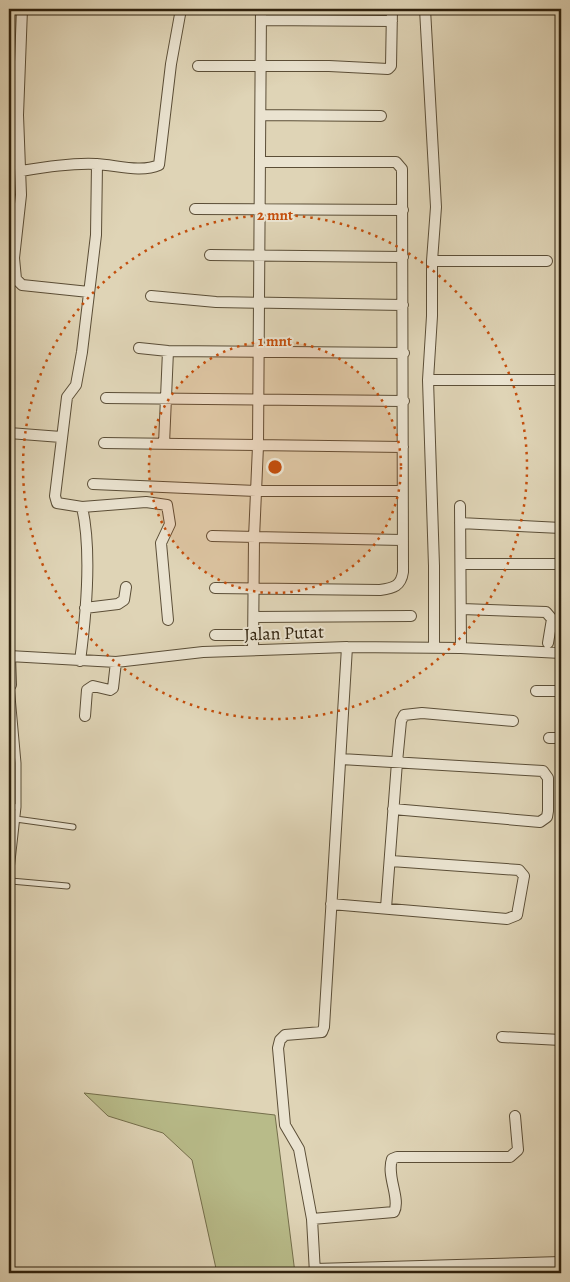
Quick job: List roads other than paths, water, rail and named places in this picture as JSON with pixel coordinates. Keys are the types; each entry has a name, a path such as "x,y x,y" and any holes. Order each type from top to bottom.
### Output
{"street":[{"path":"22,9 18,115 21,170 12,251 14,274 18,284 89,292"},
{"path":"21,170 63,165 96,164 141,168 159,165 171,64 181,9"},
{"path":"253,650 261,210 261,9"},
{"path":"198,66 388,70 391,66 392,9"},
{"path":"425,9 436,207 432,261 428,380 434,566 434,647"},
{"path":"261,20 392,21"},
{"path":"261,115 381,116"},
{"path":"214,588 390,588 402,581 404,305 402,169 396,162 261,162"},
{"path":"96,164 96,235 89,292 76,385 67,397 55,496 57,502 82,507 146,502 167,505 170,524 161,543 168,620"},
{"path":"195,209 403,210"},
{"path":"210,255 403,257"},
{"path":"432,261 547,261"},
{"path":"151,296 216,302 404,305"},
{"path":"139,348 168,351 259,350 404,353"},
{"path":"164,444 168,351"},
{"path":"428,380 561,380"},
{"path":"106,398 404,400"},
{"path":"9,433 61,436"},
{"path":"104,443 403,446"},
{"path":"93,484 256,491 402,491"},
{"path":"460,506 461,648"},
{"path":"80,661 85,608 86,544 82,507"},
{"path":"460,523 561,528"},
{"path":"212,536 402,540"},
{"path":"461,564 561,564"},
{"path":"85,608 118,604 124,600 126,587"},
{"path":"462,610 546,612 552,619 548,643"},
{"path":"254,617 411,616"},
{"path":"216,635 254,635"},
{"path":"347,647 324,1027 322,1032 316,1034 285,1034 280,1040 278,1048 285,1125 299,1149 312,1219 315,1271 460,1269 561,1262"},
{"name":"Jalan Putat","path":"9,656 116,662 203,652 347,647 434,647 561,653"},
{"path":"9,656 10,685"},
{"path":"85,716 87,690 93,686 110,690 113,688 116,662"},
{"path":"536,691 561,691"},
{"path":"386,908 397,762 401,721 404,715 422,713 513,721"},
{"path":"549,738 561,738"},
{"path":"340,759 543,771 548,778 548,812 547,817 540,822 393,809"},
{"path":"331,904 511,919 517,915 524,876 519,870 391,861"},
{"path":"502,1037 561,1040"},
{"path":"312,1219 394,1212 397,1207 392,1186 390,1164 397,1157 510,1157 518,1150 516,1116"}],"lane":[{"path":"9,888 18,806 18,763 10,685"},
{"path":"9,806 18,806"},
{"path":"16,819 73,827"},
{"path":"11,881 67,886"}]}
